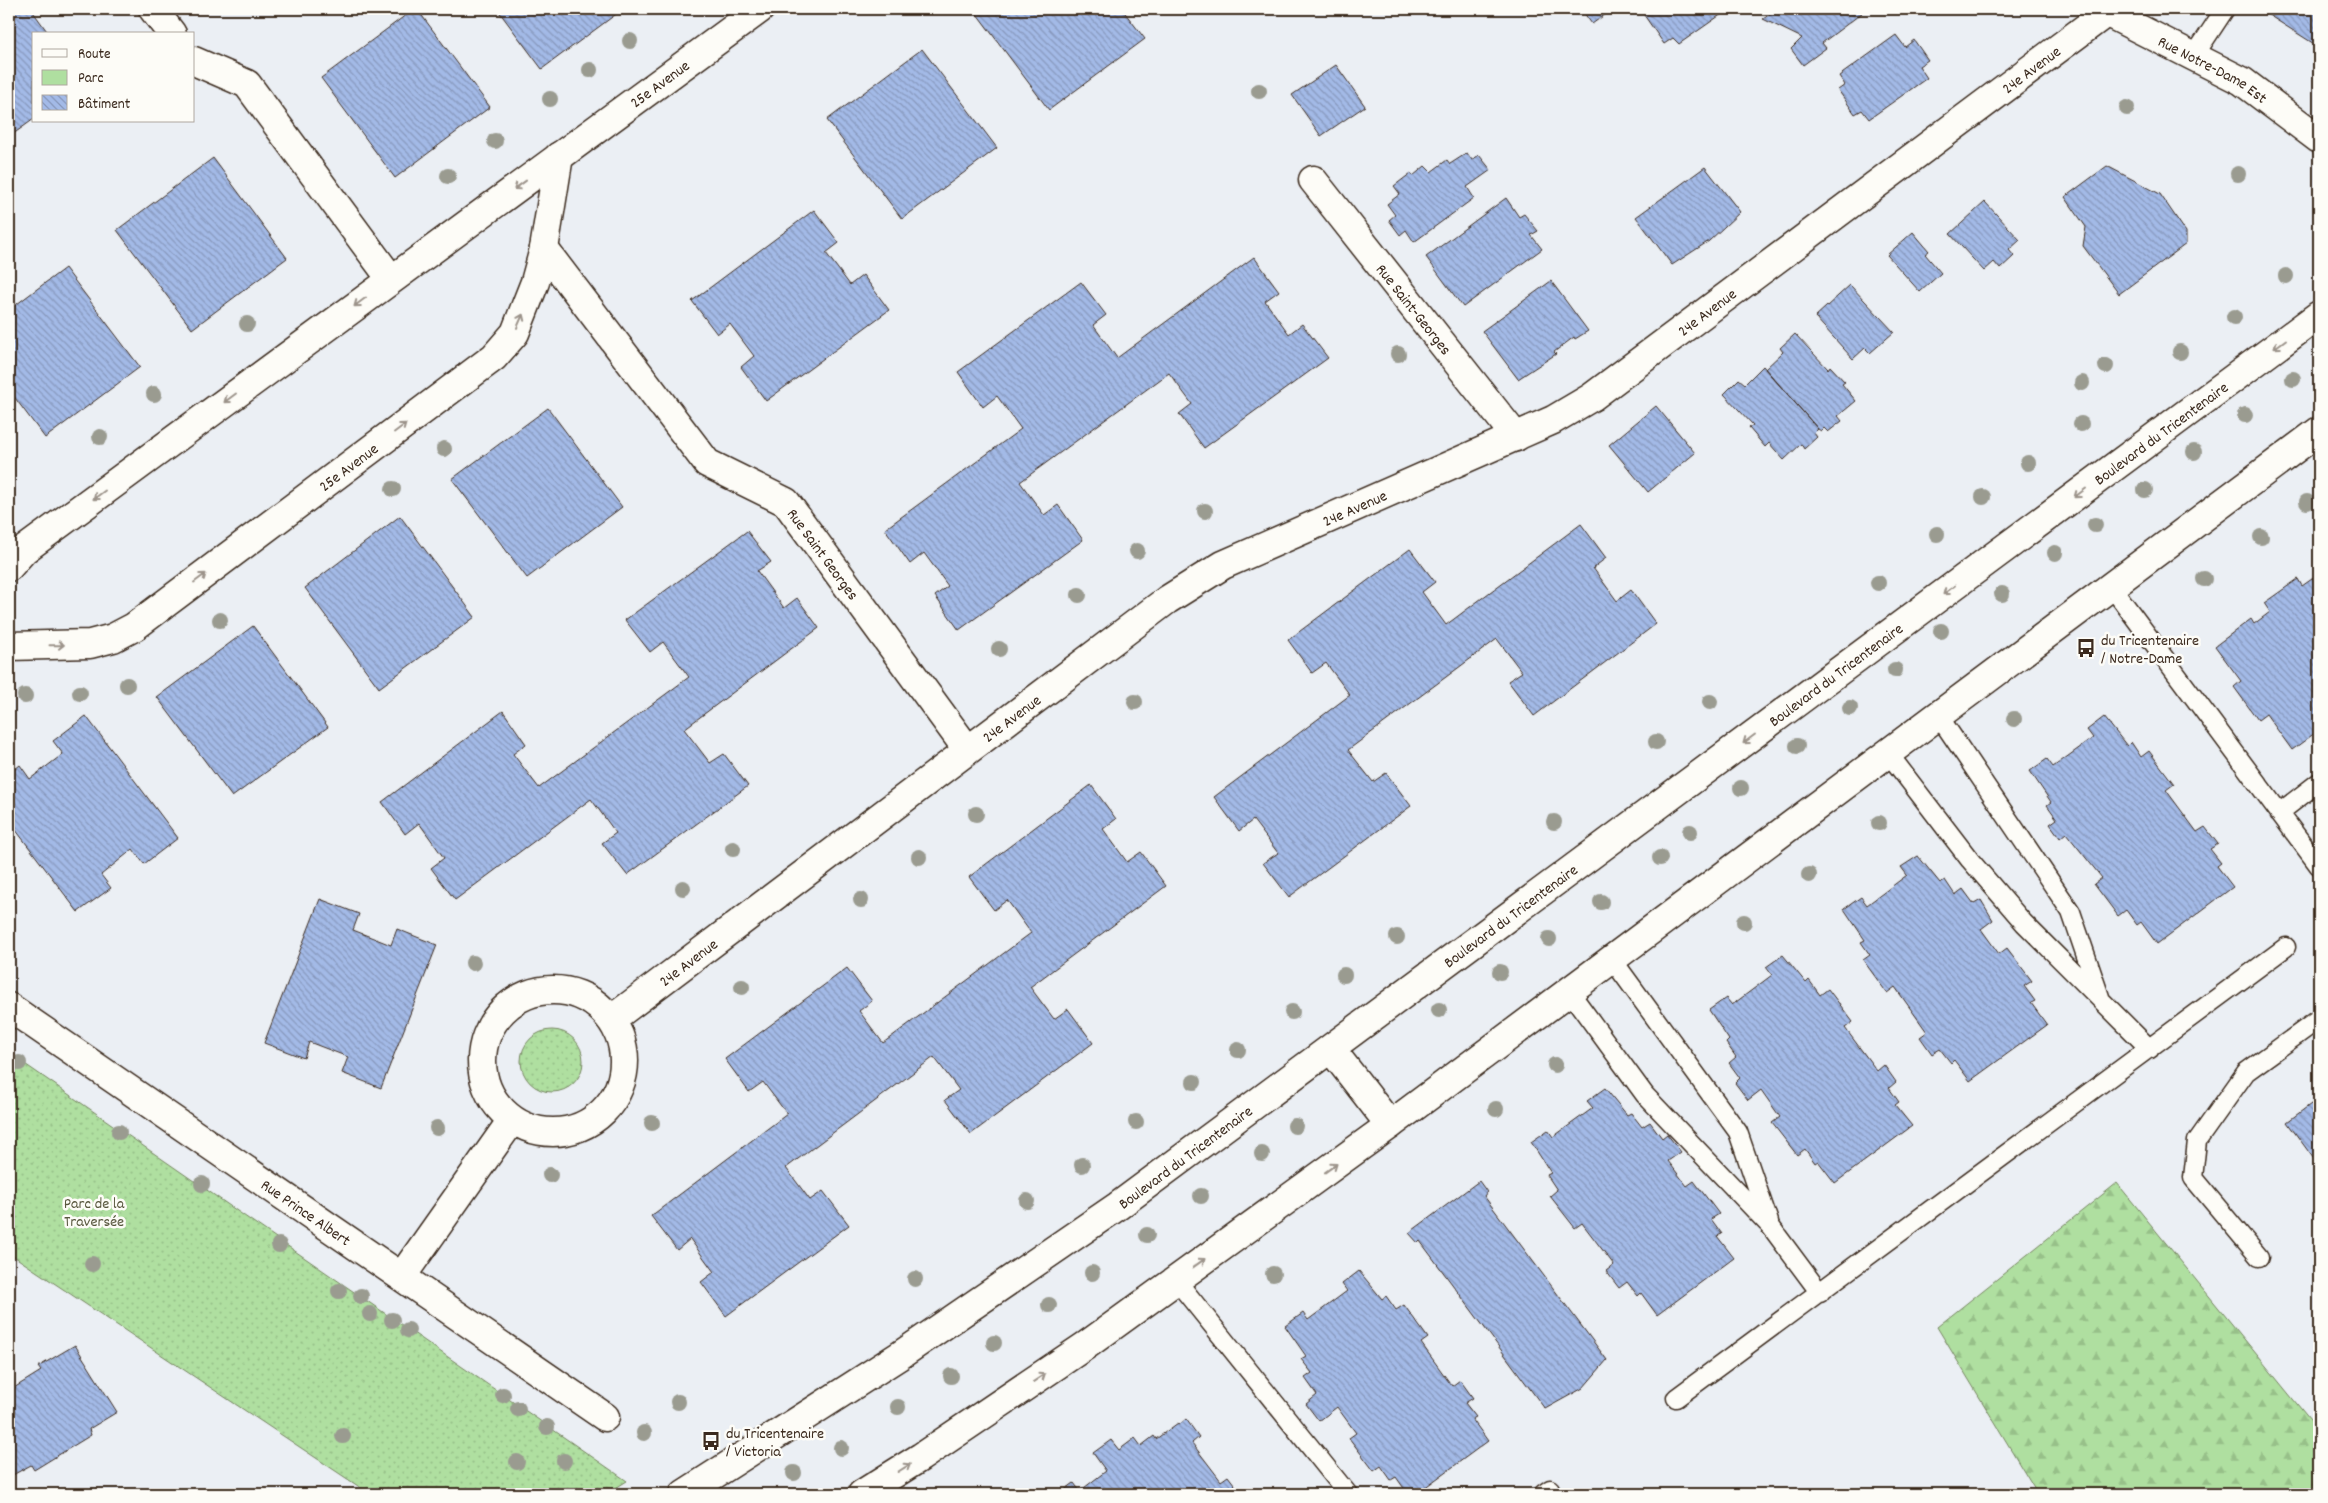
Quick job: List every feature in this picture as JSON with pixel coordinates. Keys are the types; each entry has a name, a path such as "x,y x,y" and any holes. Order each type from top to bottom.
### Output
{"street":[{"path":"153,9 170,32"},
{"name":"25e Avenue","path":"9,567 24,550 760,9"},
{"name":"Rue Notre-Dame Est","path":"2104,10 2242,81 2319,139"},
{"name":"24e Avenue","path":"612,1019 967,749 1167,600 1223,566 1553,420 1592,396 2104,10"},
{"path":"195,61 247,84 391,279"},
{"name":"25e Avenue","path":"9,646 90,644 113,638 134,627 494,357 515,333 527,306 544,249 559,156"},
{"name":"Rue Saint-Georges","path":"1313,180 1516,436"},
{"name":"Rue Saint Georges","path":"544,249 708,462 786,502 967,749"},
{"name":"Boulevard du Tricentenaire","path":"684,1494 899,1356 1118,1206 2319,315"},
{"path":"870,1492 1088,1344 1390,1125 2319,431"},
{"path":"546,989 571,991 594,1001 612,1019 622,1038 625,1061 622,1083 612,1103 596,1119 576,1129 562,1132 554,1133 532,1130 512,1120 494,1102 483,1080 482,1055 488,1031 502,1011 522,996 546,989"},
{"name":"Rue Prince Albert","path":"9,1007 605,1417"},
{"path":"1331,1049 1390,1125"},
{"path":"402,1276 512,1120"}],"lane":[{"path":"2194,56 2224,9"},
{"path":"2111,586 2319,866"},
{"path":"1938,715 2071,912 2102,1000"},
{"path":"1888,753 1970,860 2024,923 2150,1049"},
{"path":"2279,812 2319,782"},
{"path":"1676,1398 2286,947"},
{"path":"1612,959 1738,1132 1771,1227"},
{"path":"1569,992 1646,1095 1771,1227 1820,1293"},
{"path":"2259,1256 2193,1178 2197,1141 2246,1072 2319,1019"},
{"path":"1176,1280 1348,1494"}],"green space":[{"path":"552,1030 569,1035 574,1039 578,1044 583,1061 578,1078 574,1083 569,1087 552,1092 535,1087 530,1083 526,1078 521,1061 526,1044 530,1039 535,1035"},
{"name":"Parc de la Traversée","path":"9,1053 627,1481 606,1494 370,1494 9,1253"},
{"path":"2117,1183 2319,1431 2319,1494 2038,1494 1937,1327"}],"building":[{"path":"9,9 31,9 48,32 32,32 32,120 9,137"},
{"path":"414,9 417,9 490,107 395,178 321,78"},
{"path":"497,9 623,9 542,69"},
{"path":"975,9 1122,9 1145,39 1049,110"},
{"path":"1581,9 1613,9 1592,24"},
{"path":"1652,9 1729,9 1679,44 1673,38 1664,44 1644,15"},
{"path":"1777,9 1854,9 1862,13 1822,43 1826,48 1803,65 1791,49 1802,38 1763,19"},
{"path":"2259,9 2319,9 2319,47"},
{"path":"1896,35 1905,47 1914,40 1928,60 1919,66 1927,78 1869,119 1862,110 1855,114 1838,90 1845,85 1839,76"},
{"path":"922,49 997,148 902,219 827,120"},
{"path":"1336,65 1365,106 1321,136 1292,95"},
{"path":"1467,153 1472,160 1479,155 1491,170 1467,187 1474,198 1414,242 1406,230 1400,235 1389,220 1395,215 1387,204 1400,194 1394,186 1411,173 1413,176 1425,166 1431,172 1447,160 1450,164"},
{"path":"213,158 287,258 192,329 117,230"},
{"path":"2107,166 2160,194 2186,232 2186,244 2119,294 2083,246 2086,227 2065,197"},
{"path":"1705,167 1740,212 1709,241 1672,265 1636,217"},
{"path":"1506,198 1519,217 1524,214 1538,231 1531,235 1542,249 1463,307 1426,257"},
{"path":"1985,202 2020,240 2009,250 2014,256 2000,269 1994,262 1984,271 1950,234"},
{"path":"814,210 839,243 826,253 850,285 863,275 889,310 766,401 741,367 754,356 730,324 717,334 692,301"},
{"path":"1913,232 1929,251 1925,254 1941,273 1920,292 1887,255"},
{"path":"1254,257 1279,291 1265,301 1289,334 1302,324 1328,358 1204,448 1179,414 1192,404 1169,373 1020,482 1044,515 1058,505 1083,540 959,630 935,596 948,586 924,553 910,564 885,529 1021,429 997,396 983,407 958,372 1081,282 1106,315 1093,325 1117,358"},
{"path":"65,268 140,367 45,438 9,390 9,310"},
{"path":"1551,281 1588,331 1575,339 1574,337 1554,352 1556,354 1518,379 1482,331"},
{"path":"1850,285 1894,332 1870,353 1865,348 1853,359 1815,317"},
{"path":"1795,334 1828,369 1830,366 1845,382 1842,384 1856,401 1838,416 1842,421 1828,432 1824,428 1821,431 1818,429 1765,369 1783,352 1780,348"},
{"path":"1763,366 1818,429 1814,433 1817,437 1804,449 1801,444 1784,460 1769,443 1765,447 1749,428 1753,425 1724,394 1739,379 1745,384"},
{"path":"1656,406 1695,453 1648,492 1609,445"},
{"path":"548,408 622,507 527,578 452,479"},
{"path":"400,516 475,617 379,688 305,588"},
{"path":"1581,524 1606,558 1593,568 1617,601 1631,590 1656,624 1534,716 1508,681 1522,672 1497,639 1348,750 1373,782 1386,773 1411,806 1289,897 1263,863 1278,853 1253,820 1239,831 1214,797 1350,695 1326,663 1312,673 1288,640 1410,549 1435,582 1422,592 1446,625"},
{"path":"747,531 771,562 757,571 784,608 797,598 819,628 684,729 710,763 724,754 748,786 627,875 602,843 616,833 591,799 455,900 431,868 444,858 419,823 405,834 382,802 503,711 526,744 513,754 539,788 689,677 663,642 650,652 625,620"},
{"path":"2319,574 2319,730 2292,750 2266,714 2258,720 2234,687 2241,681 2215,646 2251,619 2254,624 2270,612 2264,603 2298,579 2302,586"},
{"path":"253,626 328,727 232,797 157,697"},
{"path":"86,716 178,838 144,864 133,849 101,875 111,888 78,912 9,821 9,774 20,765 30,779 63,754 53,741"},
{"path":"2104,717 2127,746 2131,742 2141,757 2149,751 2174,784 2166,790 2197,832 2205,827 2218,844 2210,849 2221,863 2217,866 2233,887 2157,944 2141,922 2137,925 2126,910 2118,916 2094,884 2102,878 2066,833 2060,838 2050,824 2057,819 2047,805 2051,802 2030,771 2047,759 2053,767 2093,738 2087,730"},
{"path":"1091,785 1116,819 1103,829 1127,862 1141,852 1166,886 1030,987 1054,1019 1068,1009 1093,1043 971,1134 945,1100 959,1090 934,1057 786,1168 810,1200 823,1191 849,1225 726,1316 701,1282 714,1272 690,1239 677,1250 651,1216 787,1114 763,1082 749,1092 725,1059 847,968 872,1001 859,1011 883,1043 1031,933 1007,900 994,910 969,877"},
{"path":"1918,856 1940,883 1945,880 1955,895 1963,889 1974,904 1981,900 1993,920 1981,929 1999,954 2007,948 2032,981 2024,986 2035,1001 2031,1003 2047,1025 1970,1081 1954,1060 1951,1063 1940,1049 1932,1054 1920,1037 1927,1032 1895,987 1887,993 1863,960 1870,955 1861,942 1865,940 1844,909 1861,897 1867,905 1907,875 1901,867"},
{"path":"320,899 359,914 353,930 391,945 397,929 437,945 381,1088 342,1073 348,1057 309,1042 304,1058 264,1043"},
{"path":"1783,955 1806,983 1809,980 1820,995 1828,989 1853,1022 1845,1028 1877,1071 1884,1065 1896,1082 1889,1088 1899,1102 1895,1105 1912,1126 1835,1183 1818,1161 1815,1163 1805,1149 1797,1155 1772,1123 1780,1117 1761,1090 1748,1100 1735,1083 1740,1078 1729,1063 1736,1057 1726,1043 1729,1040 1709,1010 1726,998 1732,1005 1772,975 1766,967"},
{"path":"1605,1088 1627,1115 1631,1113 1642,1127 1650,1122 1662,1138 1667,1134 1681,1152 1668,1161 1687,1186 1694,1181 1719,1214 1711,1219 1722,1234 1717,1236 1734,1258 1657,1315 1641,1293 1638,1296 1627,1282 1619,1288 1606,1271 1614,1265 1582,1223 1575,1228 1550,1196 1557,1190 1547,1175 1551,1173 1531,1142 1548,1130 1553,1137 1593,1108 1587,1101"},
{"path":"2319,1098 2319,1166 2287,1122"},
{"path":"1479,1181 1487,1192 1484,1196 1607,1360 1583,1388 1545,1409 1420,1241 1418,1243 1409,1233"},
{"path":"1359,1271 1382,1299 1386,1296 1396,1310 1404,1305 1428,1338 1421,1343 1452,1386 1460,1380 1473,1398 1465,1403 1476,1417 1472,1419 1488,1441 1416,1494 1408,1494 1396,1477 1391,1480 1381,1466 1374,1471 1349,1438 1356,1433 1337,1407 1319,1421 1306,1404 1317,1395 1305,1378 1312,1373 1301,1359 1306,1356 1285,1326 1303,1313 1308,1320 1347,1291 1342,1284"},
{"path":"75,1345 117,1412 89,1429 91,1435 34,1470 31,1465 9,1477 9,1391 41,1371 38,1367"},
{"path":"1186,1419 1199,1437 1192,1443 1221,1481 1228,1476 1241,1493 1059,1494 1074,1483 1080,1491 1106,1471 1093,1453 1111,1440 1119,1450 1135,1438 1141,1446 1154,1436 1156,1439"}],"place":[{"name":"du Tricentenaire / Notre-Dame","path":"2086,648"},
{"name":"du Tricentenaire / Victoria","path":"711,1441"}]}
